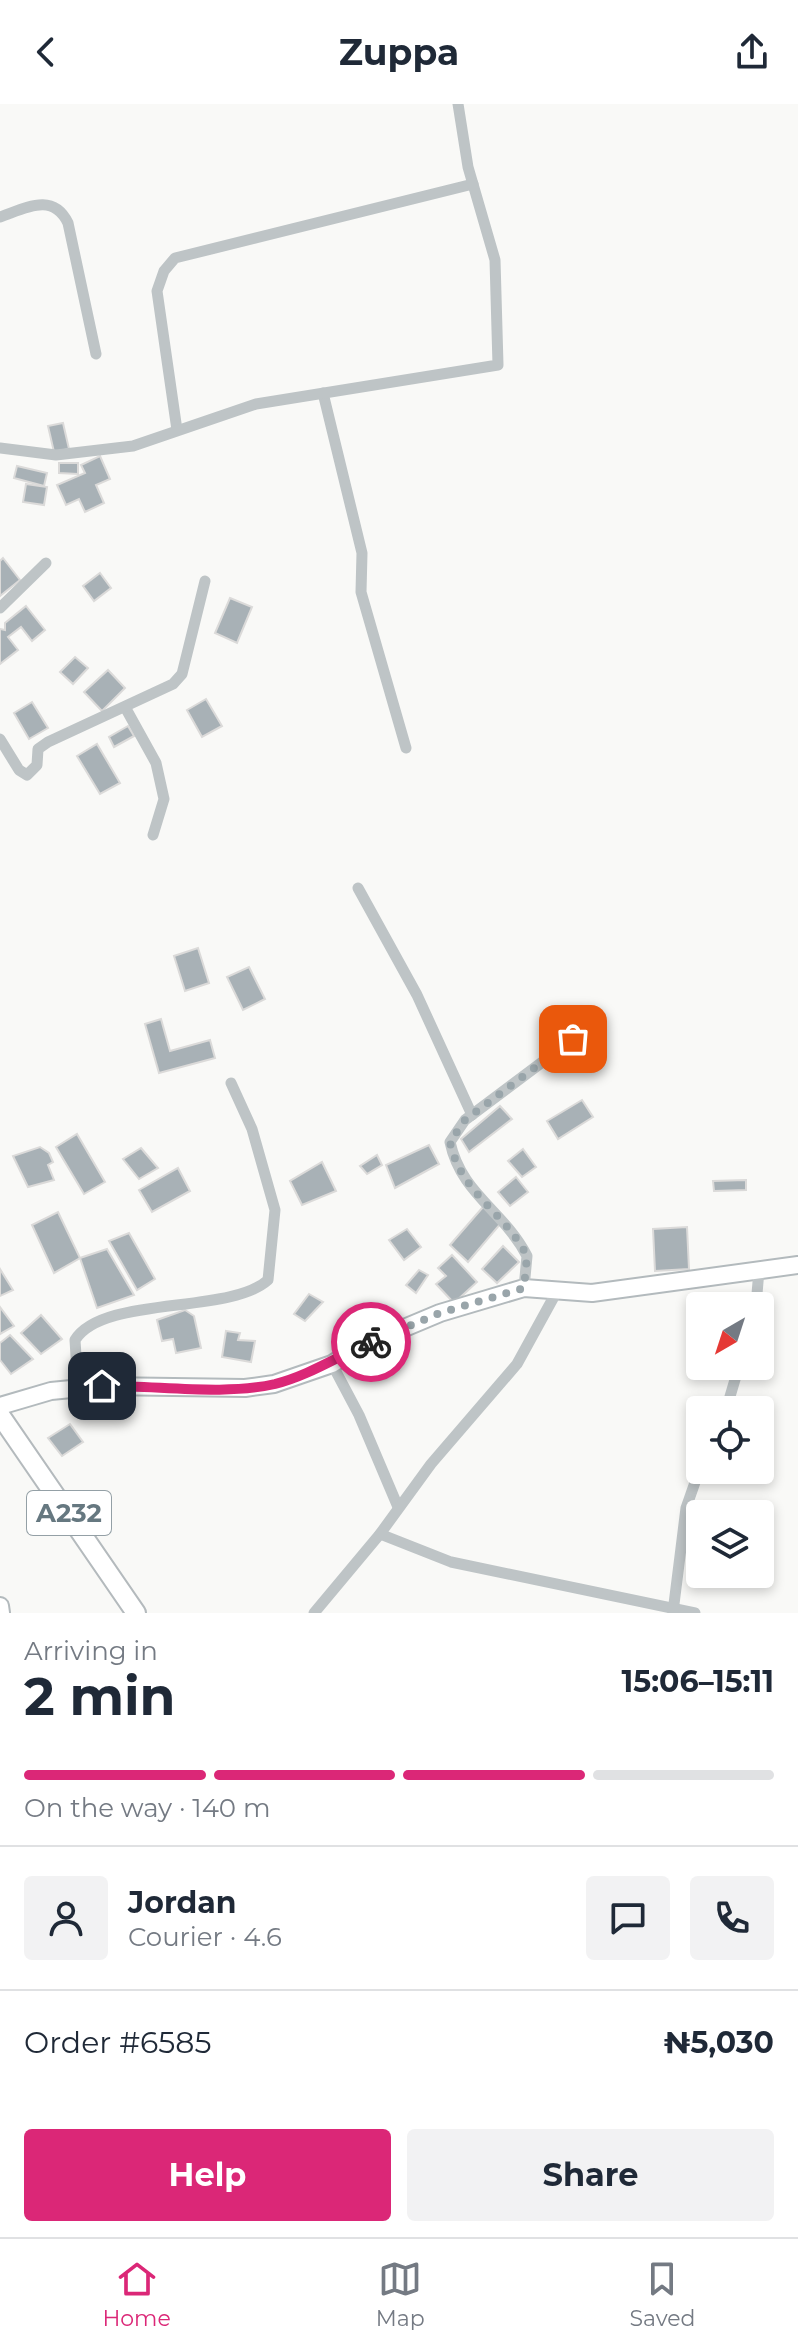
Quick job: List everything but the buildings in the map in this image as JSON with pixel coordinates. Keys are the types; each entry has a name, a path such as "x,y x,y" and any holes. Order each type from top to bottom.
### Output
{"main road":[{"name":"A232","path":"0,1415 136,1613"}],"street":[{"path":"0,448 56,455 133,446 256,404 498,365 495,260 473,184 458,104"},
{"path":"177,430 157,291 164,271 175,258 473,184"},
{"path":"0,217 37,204 52,204 62,210 68,223 96,354"},
{"path":"323,393 360,541 361,592 406,748"},
{"path":"0,608 46,563"},
{"path":"0,739 19,770 27,775 37,765 38,749 48,742 173,684 182,674 205,581"},
{"path":"125,707 156,763 164,799 153,835"},
{"path":"358,888 417,995 472,1115"},
{"path":"524,1288 528,1269 521,1243 493,1207 465,1183 454,1162 450,1142 454,1131 472,1115 573,1039"},
{"path":"78,1388 75,1340 90,1325 123,1315 225,1296 262,1286 268,1280 275,1210 252,1129 231,1083"},
{"path":"0,1406 51,1391 78,1388 245,1388 274,1384 332,1364 359,1347 428,1318 524,1288 556,1293 592,1293 798,1265"},
{"path":"757,1292 759,1270"},
{"path":"314,1613 517,1364 556,1293"},
{"path":"332,1364 359,1415 398,1507"},
{"path":"674,1610 686,1508 694,1484"},
{"path":"380,1534 451,1562 695,1613"},
{"path":"0,1606 1,1613"}],"way so far":[{"path":"371,1342 440,1313 524,1288 528,1269 527,1256 521,1243 493,1207 465,1183 454,1162 450,1142 454,1131 465,1120 573,1039"}],"route":[{"path":"102,1386 245,1388 274,1384 332,1364 371,1342"}]}
